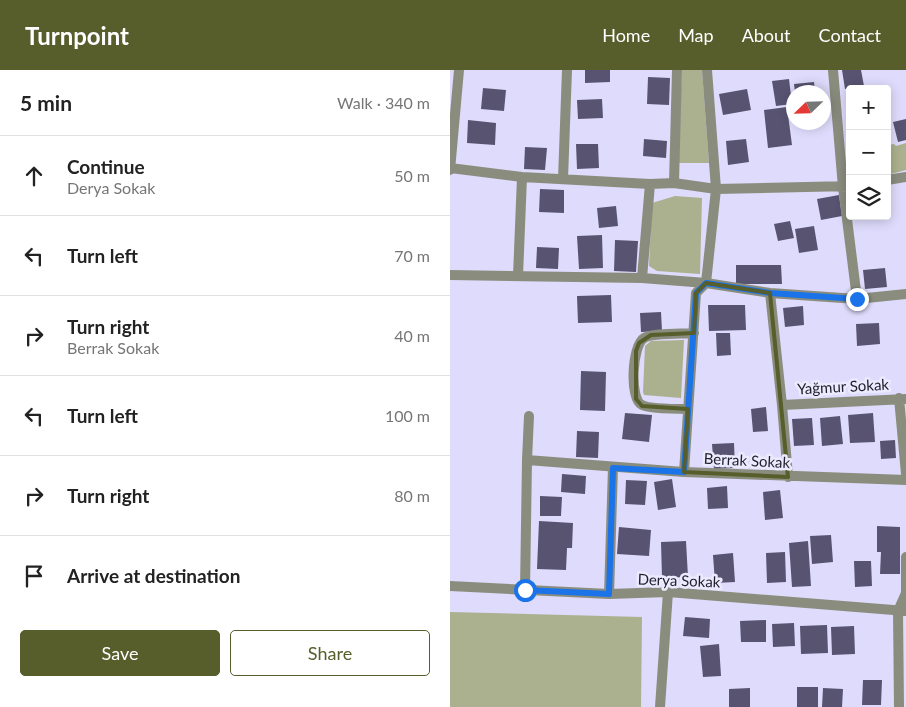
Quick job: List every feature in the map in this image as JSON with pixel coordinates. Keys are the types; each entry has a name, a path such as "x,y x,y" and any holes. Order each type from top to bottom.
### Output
{"street":[{"path":"459,70 450,169 522,177 650,184 674,183 716,189 846,186 833,70"},
{"path":"564,179 567,70"},
{"path":"674,183 677,70"},
{"path":"684,472 696,293 706,283 716,189 707,70"},
{"path":"518,276 522,177"},
{"path":"891,179 906,177"},
{"path":"642,278 650,184"},
{"path":"849,220 857,299"},
{"path":"450,275 642,278 706,283 770,293 857,299 906,294"},
{"path":"770,293 788,477"},
{"path":"688,409 642,406 636,399 634,389 636,351 639,343 651,335 694,333"},
{"path":"902,398 906,474"},
{"name":"Yağmur Sokak","path":"782,404 902,398"},
{"path":"525,590 529,416"},
{"name":"Berrak Sokak","path":"527,460 684,472 906,480"},
{"path":"609,594 613,468"},
{"path":"898,707 902,611 906,593 906,556"},
{"name":"Derya Sokak","path":"450,586 609,594 668,592 902,611"},
{"path":"660,707 668,592"}],"highlighted area":[{"path":"706,283 770,293 788,477 684,472 688,409 642,406 636,399 636,351 639,343 651,335 694,333 696,293"}],"green space":[{"path":"682,70 702,70 709,163 677,163"},
{"path":"906,143 906,170 891,174 891,144 896,146"},
{"path":"675,196 702,198 700,274 657,271 649,266 652,203"},
{"path":"684,340 681,398 644,395 645,346 651,341"},
{"path":"450,612 642,617 641,707 450,707"}],"building":[{"path":"585,70 610,70 610,82 585,83"},
{"path":"842,70 861,70 864,85 846,85 845,89"},
{"path":"648,77 670,78 669,105 647,104"},
{"path":"789,79 790,85 786,85 786,105 776,106 772,81"},
{"path":"814,82 814,85 794,85"},
{"path":"483,88 506,90 504,111 481,109"},
{"path":"747,89 751,110 723,115 719,94"},
{"path":"602,99 603,118 578,119 577,100"},
{"path":"786,107 786,130 790,130 792,145 768,148 764,110"},
{"path":"906,119 906,140 898,142 893,122"},
{"path":"468,120 496,123 495,145 467,143"},
{"path":"644,139 667,141 666,158 643,156"},
{"path":"746,139 749,162 728,165 726,141"},
{"path":"576,144 598,144 599,168 577,169"},
{"path":"525,147 547,148 545,170 524,169"},
{"path":"540,189 564,190 564,213 539,212"},
{"path":"839,195 842,216 821,220 817,199"},
{"path":"616,206 618,226 599,228 597,208"},
{"path":"790,221 794,238 778,241 774,224"},
{"path":"814,226 818,250 799,253 795,229"},
{"path":"602,235 603,268 579,269 577,236"},
{"path":"615,240 638,241 636,272 614,271"},
{"path":"537,247 559,248 558,269 536,268"},
{"path":"736,265 781,265 782,284 736,284"},
{"path":"885,268 887,287 865,289 863,270"},
{"path":"611,295 612,322 578,323 577,296"},
{"path":"708,305 745,305 746,330 709,331"},
{"path":"803,306 804,325 785,327 783,308"},
{"path":"661,312 662,331 641,332 640,313"},
{"path":"879,323 880,344 857,346 856,324"},
{"path":"716,333 730,333 731,355 717,356"},
{"path":"581,371 606,372 605,411 580,410"},
{"path":"766,407 768,431 753,432 751,409"},
{"path":"625,413 652,415 649,442 622,439"},
{"path":"873,413 875,442 850,443 848,415"},
{"path":"840,416 843,444 822,446 820,418"},
{"path":"812,418 814,445 794,446 792,419"},
{"path":"577,431 599,432 598,458 576,457"},
{"path":"895,440 896,458 881,459 880,441"},
{"path":"734,443 735,468 714,469 712,444"},
{"path":"562,474 586,476 585,494 561,492"},
{"path":"672,479 676,507 658,510 654,482"},
{"path":"626,480 647,481 645,505 625,504"},
{"path":"727,486 728,508 708,509 707,488"},
{"path":"780,490 783,518 765,520 763,492"},
{"path":"540,496 562,497 561,516 540,516"},
{"path":"539,521 573,523 572,548 567,548 566,570 537,569"},
{"path":"877,526 900,527 900,574 880,574 881,552 877,552"},
{"path":"619,527 651,530 649,556 617,554"},
{"path":"831,535 833,562 812,564 810,536"},
{"path":"686,541 688,577 662,578 661,542"},
{"path":"808,541 811,586 792,587 789,543"},
{"path":"785,552 786,582 767,583 766,553"},
{"path":"733,553 735,582 715,583 713,555"},
{"path":"854,561 871,561 872,586 855,587"},
{"path":"685,617 710,619 709,638 683,636"},
{"path":"766,620 766,642 741,642 740,621"},
{"path":"794,623 795,646 773,647 772,624"},
{"path":"827,625 828,653 801,654 800,626"},
{"path":"854,626 855,654 832,655 831,627"},
{"path":"719,644 721,676 703,677 700,646"},
{"path":"863,680 882,680 881,705 862,705"},
{"path":"797,687 818,687 818,707 797,707"},
{"path":"750,688 750,707 729,707 729,689"},
{"path":"823,688 843,689 842,707 822,707"}],"route":[{"path":"525,590 609,594 613,468 684,472 696,293 706,283 770,293 857,299"}]}
